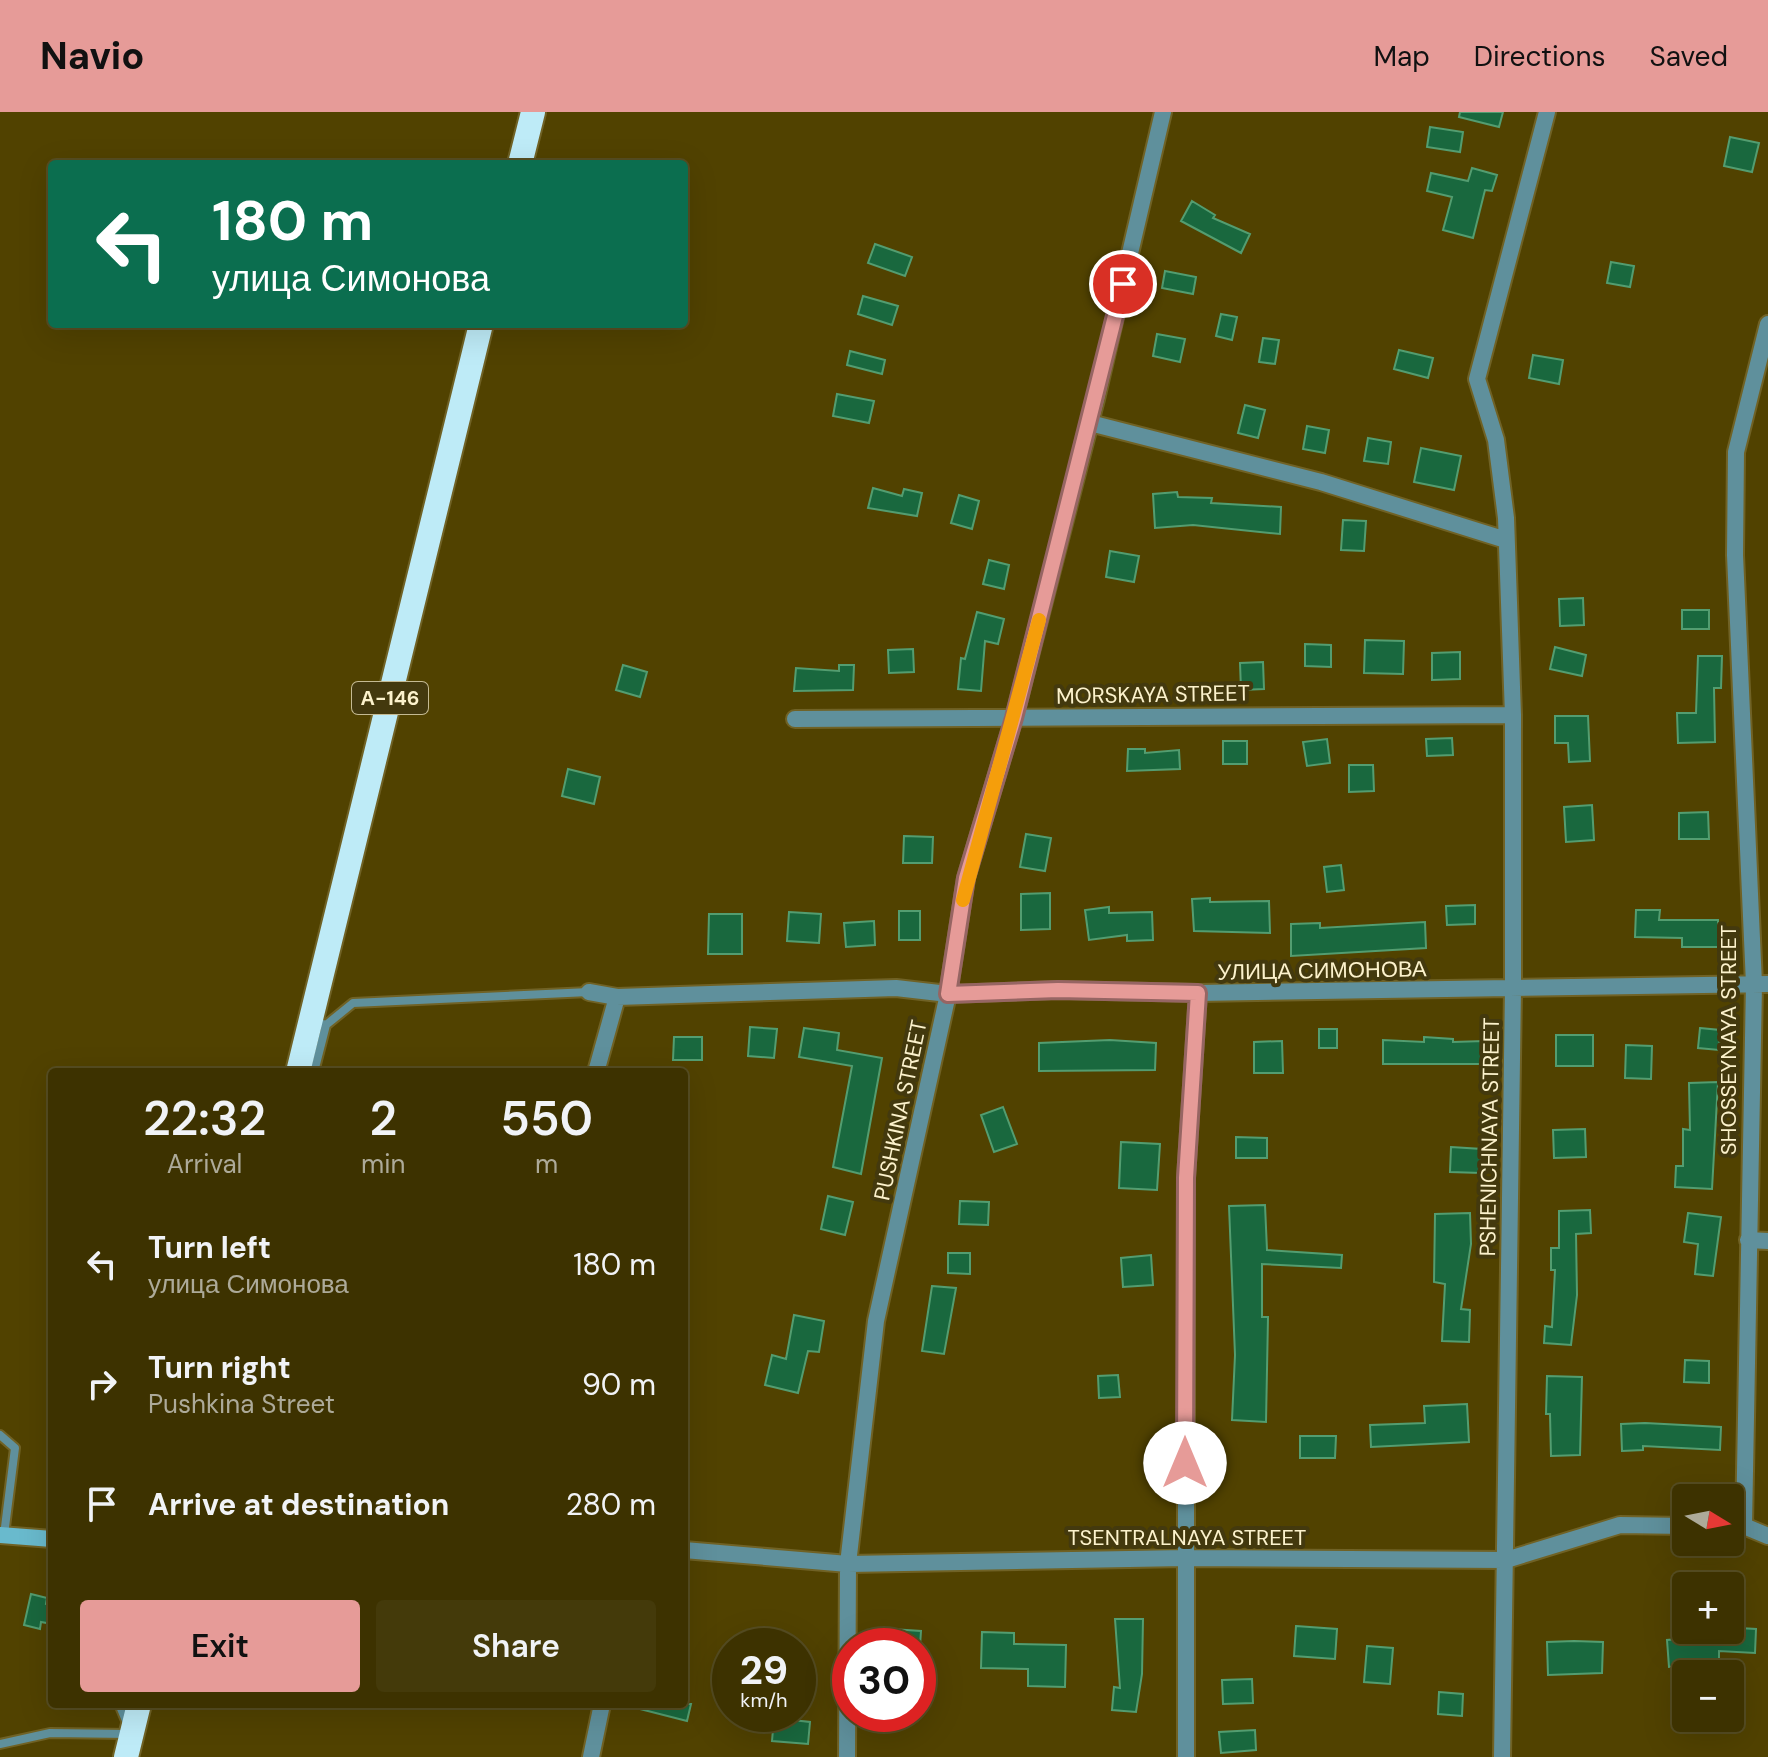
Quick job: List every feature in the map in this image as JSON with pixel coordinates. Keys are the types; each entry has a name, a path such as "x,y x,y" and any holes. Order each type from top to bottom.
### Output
{"highway":[{"path":"521,160 533,112"},
{"name":"А-146","path":"300,1068 319,1022 480,328"},
{"path":"128,1746 138,1708"}],"street":[{"name":"PUSHKINA STREET","path":"847,1757 848,1564 876,1321 948,994 966,878 1014,718 1090,423 1163,112"},
{"name":"PSHENICHNAYA STREET","path":"1502,1757 1513,989 1513,715 1506,518 1496,440 1477,379 1547,112"},
{"name":"SHOSSEYNAYA STREET","path":"1739,1484 1761,984 1735,555 1736,452 1768,324"},
{"path":"1090,423 1321,482 1506,540"},
{"name":"MORSKAYA STREET","path":"795,719 1513,715"},
{"name":"УЛИЦА СИМОНОВА","path":"589,992 617,997 896,988 948,994 1058,990 1198,993 1761,984"},
{"path":"1186,1757 1186,1178 1198,993"},
{"path":"597,1068 617,997"},
{"path":"1748,1240 1768,1241"},
{"name":"TSENTRALNAYA STREET","path":"688,1550 848,1564 1185,1558 1506,1560 1620,1525 1672,1526"},
{"path":"1744,1528 1768,1536"},
{"path":"2,1535 48,1540"},
{"path":"591,1757 601,1708"}],"lane":[{"path":"314,1068 319,1022 353,1003 589,992"},
{"path":"0,1435 15,1448 2,1535"},
{"path":"0,1744 50,1733 128,1746 120,1708"}],"building":[{"path":"1460,112 1503,112 1499,127 1459,117"},
{"path":"1430,127 1463,132 1460,152 1427,147"},
{"path":"1730,137 1759,143 1752,172 1724,166"},
{"path":"1472,168 1497,175 1492,191 1485,190 1473,238 1443,230 1452,197 1427,191 1431,173 1468,181"},
{"path":"1192,201 1215,215 1213,218 1250,234 1241,253 1181,221"},
{"path":"875,244 912,257 905,276 868,263"},
{"path":"1611,262 1634,266 1630,287 1607,283"},
{"path":"1165,271 1196,277 1193,294 1162,288"},
{"path":"863,296 898,306 892,325 858,314"},
{"path":"1221,314 1237,317 1232,340 1216,336"},
{"path":"1157,334 1185,339 1180,362 1153,356"},
{"path":"1263,338 1279,340 1275,364 1259,362"},
{"path":"1399,350 1433,358 1428,378 1394,369"},
{"path":"850,351 885,360 882,374 847,365"},
{"path":"1533,355 1563,360 1559,384 1529,378"},
{"path":"837,394 874,401 869,423 833,416"},
{"path":"1245,405 1265,410 1258,438 1238,433"},
{"path":"1307,426 1329,430 1325,453 1303,449"},
{"path":"1368,438 1391,442 1388,464 1364,461"},
{"path":"1421,448 1461,456 1454,490 1414,482"},
{"path":"873,488 902,496 904,489 922,493 917,516 868,508"},
{"path":"1177,492 1178,497 1212,498 1211,503 1281,507 1280,534 1193,525 1155,528 1153,494"},
{"path":"959,495 979,501 972,529 951,523"},
{"path":"1343,520 1366,521 1364,551 1341,550"},
{"path":"1110,551 1139,556 1134,582 1106,577"},
{"path":"989,560 1009,565 1004,589 983,584"},
{"path":"1583,598 1584,625 1560,626 1559,599"},
{"path":"1682,610 1709,610 1709,629 1682,629"},
{"path":"977,612 1004,619 998,644 985,641 981,691 958,689 961,658 965,659"},
{"path":"1365,640 1404,641 1403,674 1364,673"},
{"path":"1305,644 1331,645 1331,667 1305,666"},
{"path":"1555,647 1586,655 1582,676 1550,669"},
{"path":"913,649 914,672 889,673 888,650"},
{"path":"1460,652 1460,679 1432,680 1432,653"},
{"path":"1698,656 1722,656 1721,688 1714,688 1715,742 1678,743 1677,713 1696,713"},
{"path":"1263,662 1264,689 1241,690 1240,663"},
{"path":"623,665 647,672 640,697 616,690"},
{"path":"839,665 854,665 853,690 794,691 796,668 839,671"},
{"path":"1555,716 1588,716 1590,761 1569,762 1568,743 1555,743"},
{"path":"1452,738 1453,755 1427,756 1426,739"},
{"path":"1327,739 1330,763 1307,766 1303,742"},
{"path":"1223,741 1247,741 1247,764 1223,764"},
{"path":"1128,749 1145,749 1145,753 1179,750 1180,769 1127,771"},
{"path":"1349,765 1373,765 1374,791 1349,792"},
{"path":"568,769 600,777 594,804 562,796"},
{"path":"1592,805 1594,840 1566,842 1564,807"},
{"path":"1708,812 1709,839 1679,839 1679,813"},
{"path":"1026,834 1051,838 1045,871 1020,867"},
{"path":"904,836 933,837 932,863 903,863"},
{"path":"1341,865 1344,890 1327,892 1324,867"},
{"path":"1050,893 1050,929 1021,930 1021,894"},
{"path":"1210,898 1210,902 1269,901 1270,933 1194,931 1192,899"},
{"path":"1475,905 1475,924 1447,925 1446,906"},
{"path":"1109,907 1109,913 1152,912 1153,940 1127,941 1127,935 1089,940 1085,910"},
{"path":"1636,910 1660,910 1659,920 1718,920 1718,947 1682,947 1682,938 1635,937"},
{"path":"899,911 920,911 920,940 899,940"},
{"path":"789,912 821,914 819,943 787,941"},
{"path":"709,914 742,914 742,954 708,954"},
{"path":"874,921 875,945 846,947 844,923"},
{"path":"1425,922 1426,948 1291,956 1291,924 1320,923 1320,928"},
{"path":"750,1027 777,1029 774,1058 748,1056"},
{"path":"804,1028 839,1033 837,1050 882,1058 861,1174 833,1167 852,1066 799,1057"},
{"path":"1700,1028 1720,1030 1719,1050 1698,1048"},
{"path":"1319,1029 1337,1029 1337,1048 1319,1048"},
{"path":"1556,1035 1593,1035 1593,1066 1556,1066"},
{"path":"674,1037 702,1037 702,1060 673,1060"},
{"path":"1424,1037 1453,1039 1453,1042 1484,1041 1484,1064 1383,1064 1383,1040 1424,1042"},
{"path":"1110,1040 1156,1043 1155,1070 1039,1071 1039,1043"},
{"path":"1282,1041 1283,1073 1254,1073 1254,1042"},
{"path":"1626,1045 1652,1046 1651,1079 1625,1078"},
{"path":"1718,1082 1712,1189 1675,1187 1676,1166 1683,1166 1683,1129 1690,1130 1689,1083"},
{"path":"1003,1107 1017,1144 994,1152 981,1115"},
{"path":"1585,1129 1586,1157 1554,1158 1553,1130"},
{"path":"1236,1137 1267,1138 1267,1158 1236,1158"},
{"path":"1121,1142 1160,1144 1157,1190 1119,1188"},
{"path":"1451,1147 1482,1149 1481,1173 1450,1172"},
{"path":"828,1196 853,1202 845,1235 821,1229"},
{"path":"960,1201 989,1202 988,1225 959,1224"},
{"path":"1265,1205 1267,1250 1342,1255 1341,1268 1262,1264 1262,1317 1268,1317 1266,1422 1232,1420 1235,1355 1229,1206"},
{"path":"1590,1210 1591,1233 1576,1234 1577,1295 1571,1345 1544,1343 1545,1326 1552,1327 1555,1270 1551,1270 1551,1248 1559,1248 1559,1211"},
{"path":"1470,1213 1471,1244 1461,1309 1470,1310 1469,1342 1442,1341 1445,1284 1434,1282 1435,1214"},
{"path":"1688,1213 1721,1217 1713,1276 1695,1274 1698,1244 1684,1242"},
{"path":"948,1253 970,1253 970,1274 948,1273"},
{"path":"1151,1255 1153,1285 1123,1287 1121,1258"},
{"path":"932,1286 956,1288 944,1354 922,1351"},
{"path":"794,1315 824,1321 819,1352 808,1351 798,1393 765,1385 772,1355 786,1359"},
{"path":"1685,1360 1709,1361 1709,1383 1684,1382"},
{"path":"1118,1375 1120,1397 1099,1398 1098,1376"},
{"path":"1547,1376 1582,1377 1580,1455 1551,1456 1550,1414 1546,1414"},
{"path":"1467,1404 1469,1442 1371,1447 1370,1425 1425,1423 1424,1406"},
{"path":"1621,1424 1721,1427 1720,1450 1643,1446 1643,1450 1622,1451"},
{"path":"1300,1436 1336,1436 1335,1458 1300,1458"},
{"path":"31,1594 47,1598 48,1623 41,1622 40,1629 24,1625"},
{"path":"1115,1619 1143,1619 1142,1674 1136,1712 1112,1710 1114,1687 1120,1688"},
{"path":"1296,1626 1337,1629 1335,1659 1294,1656"},
{"path":"1744,1628 1756,1629 1755,1653 1719,1651 1719,1660 1672,1660 1672,1667 1669,1667 1667,1640 1672,1640 1672,1644 1744,1644"},
{"path":"982,1632 1014,1633 1014,1644 1066,1645 1065,1687 1028,1686 1028,1669 981,1668"},
{"path":"1547,1642 1603,1642 1602,1673 1548,1675"},
{"path":"1367,1646 1393,1648 1390,1684 1364,1682"},
{"path":"1252,1679 1253,1703 1223,1704 1222,1680"},
{"path":"1439,1692 1463,1694 1462,1716 1438,1714"},
{"path":"691,1704 687,1721 640,1709 688,1708"},
{"path":"1255,1730 1256,1750 1221,1753 1219,1732"},
{"path":"773,1732 809,1732 808,1744 772,1741"}],"slow traffic":[{"path":"963,900 966,878 1014,718 1039,620"}],"route":[{"path":"1123,284 1014,718 966,878 948,994 1058,990 1198,993 1186,1178 1185,1463"}]}
